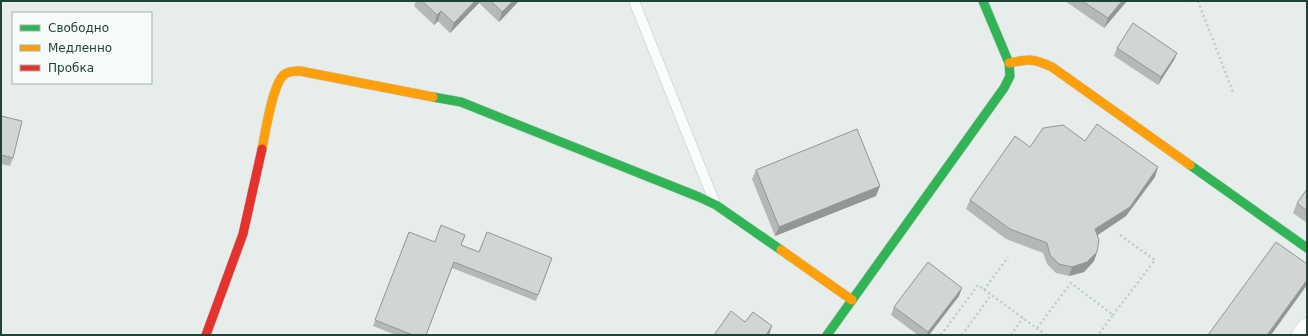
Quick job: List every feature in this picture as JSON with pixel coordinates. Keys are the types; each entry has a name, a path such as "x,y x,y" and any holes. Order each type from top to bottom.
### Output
{"street":[{"path":"827,335 1004,88 1010,76 1009,63 983,1"},
{"path":"1009,63 1024,60 1038,60 1052,67 1307,248"},
{"path":"206,335 243,234 276,87 280,77 289,71 300,71 461,102 684,191 716,205 733,216 852,300"},
{"path":"1302,335 1307,328"}],"lane":[{"path":"634,1 716,205"}],"path":[{"path":"1198,1 1233,92"},
{"path":"1098,335 1155,260 1120,235"},
{"path":"984,290 1008,257"},
{"path":"1037,328 1071,283 1113,315"},
{"path":"941,335 978,285 1046,335"},
{"path":"962,335 992,295"},
{"path":"1010,335 1023,318"}],"building":[{"path":"422,1 475,1 454,23 441,11 437,15"},
{"path":"491,1 513,1 502,12"},
{"path":"1082,1 1122,1 1108,18"},
{"path":"1133,23 1177,53 1161,77 1117,48"},
{"path":"1,116 22,121 13,158 1,155"},
{"path":"1097,124 1158,167 1130,207 1095,229 1099,240 1097,252 1087,262 1072,267 1059,264 1050,255 1047,243 1010,229 970,200 1015,136 1030,147 1043,128 1063,125 1085,141"},
{"path":"857,129 880,186 779,227 756,170"},
{"path":"1307,189 1307,211 1297,203"},
{"path":"441,225 465,235 461,245 479,252 487,232 552,258 538,295 454,262 426,335 413,335 375,320 409,232 435,242"},
{"path":"1276,242 1307,264 1307,280 1267,335 1208,335"},
{"path":"928,262 962,288 928,332 894,307"},
{"path":"731,311 745,322 753,312 772,326 766,335 714,335"}],"traffic: fast":[{"path":"827,335 1004,88 1010,76 1009,63 983,1"},
{"path":"433,97 461,102 699,197 716,205 781,250"},
{"path":"1190,165 1307,248"}],"traffic: slow":[{"path":"1009,63 1031,60 1052,67 1190,165"},
{"path":"262,149 273,97 281,79 288,72 300,71 433,97"},
{"path":"781,250 852,300"}],"traffic: jam":[{"path":"206,335 243,234 262,149"}]}
